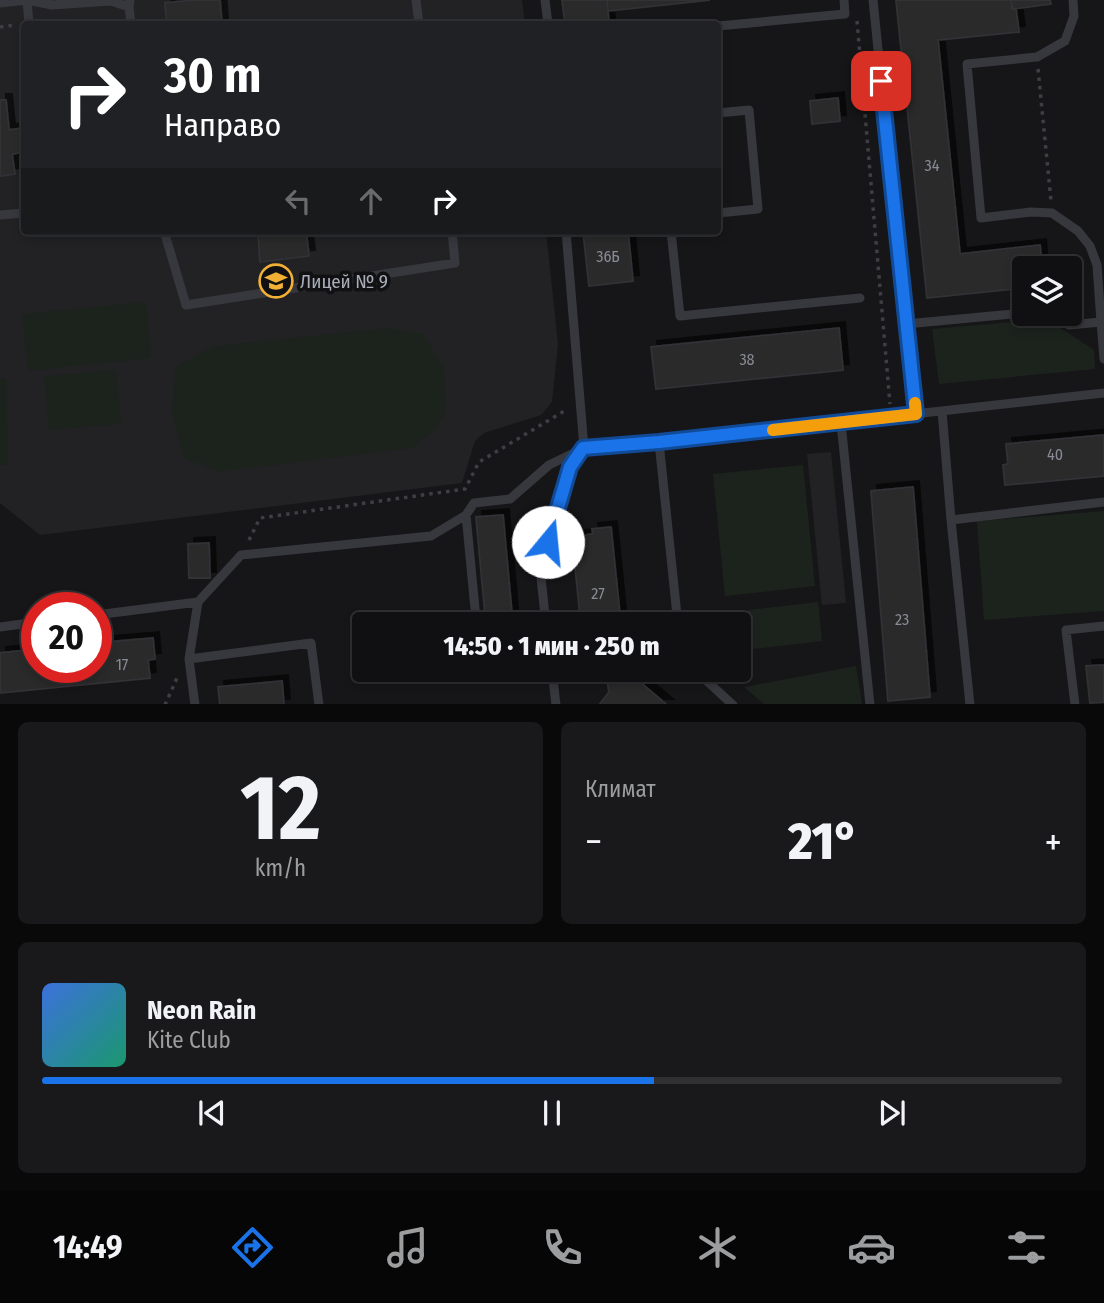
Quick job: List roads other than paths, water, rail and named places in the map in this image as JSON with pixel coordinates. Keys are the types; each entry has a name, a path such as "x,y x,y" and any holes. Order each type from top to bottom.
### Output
{"lane":[{"path":"0,3 27,0 52,5 111,1 130,3 131,21"},
{"path":"27,0 27,21"},
{"path":"416,0 419,21"},
{"path":"545,0 548,21"},
{"path":"721,26 845,14 844,0"},
{"path":"873,0 916,414"},
{"path":"1073,0 1074,16 1065,41 1037,57 967,64 981,218 1031,212 1052,213 1078,231 1090,246 1097,265 1104,359"},
{"path":"721,113 749,110 758,209 721,213"},
{"path":"0,215 21,213"},
{"path":"165,235 186,305 455,263 452,235"},
{"path":"545,612 540,568 570,467 583,448 566,235"},
{"path":"671,235 680,316 860,298"},
{"path":"906,324 1012,314"},
{"path":"1082,324 1101,322"},
{"path":"195,704 189,659 198,602 241,555 430,537 466,515 474,503 510,499 548,465 583,448 841,423 1104,393"},
{"path":"942,411 971,704"},
{"path":"841,423 870,704"},
{"path":"659,442 677,612"},
{"path":"951,520 1104,502"},
{"path":"466,515 475,612"},
{"path":"112,613 198,602"},
{"path":"0,627 21,624"},
{"path":"1076,704 1066,630 1104,626"},
{"path":"189,659 311,643 319,704"},
{"path":"553,682 556,704"},
{"path":"708,682 732,704"}],"place":[{"name":"Лицей № 9","path":"276,281"}]}
